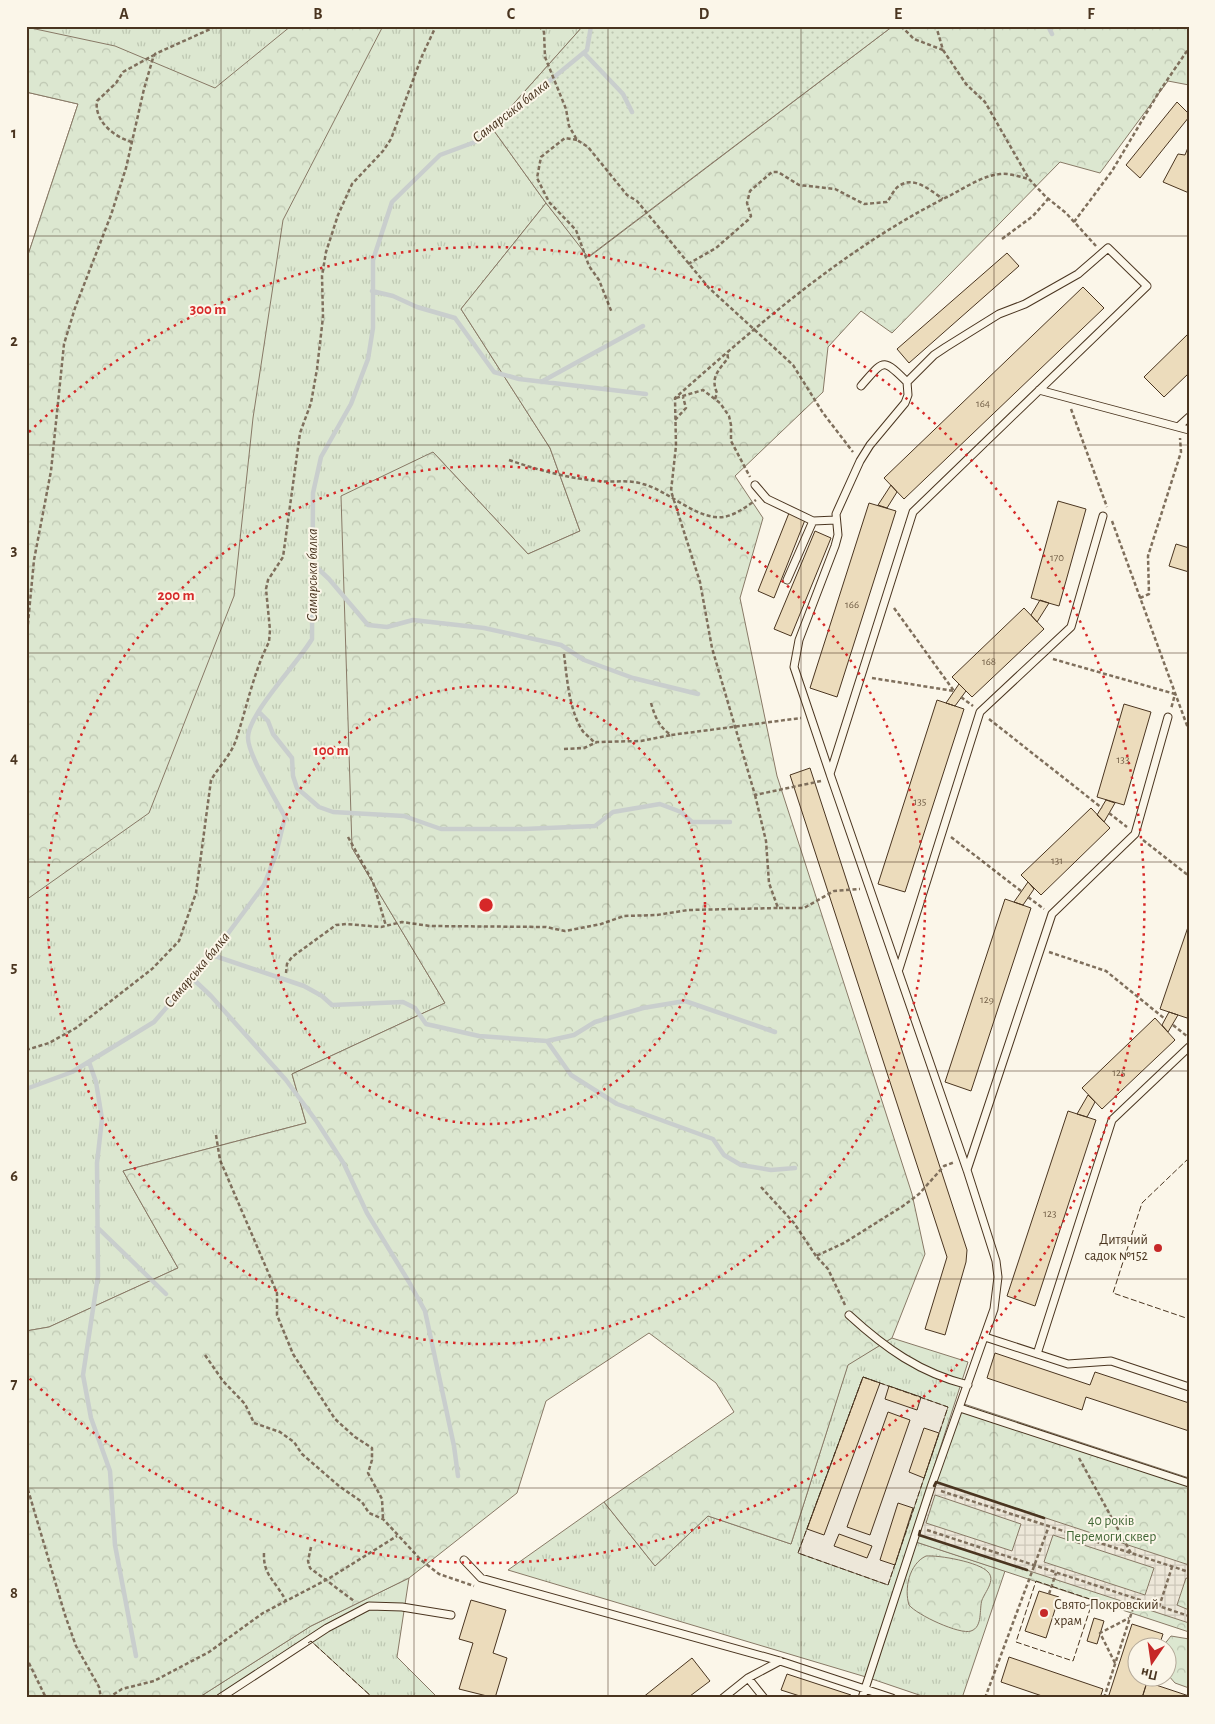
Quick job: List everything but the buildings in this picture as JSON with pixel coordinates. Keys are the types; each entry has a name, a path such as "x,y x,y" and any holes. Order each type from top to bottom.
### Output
{"lane":[{"path":"831,776 913,512 1147,286 1108,248 1078,274 1025,304 999,314 934,355 908,382 908,395 905,403 870,445 860,461 836,514 838,535 835,546 799,640 795,659 795,674 899,969 967,1170 996,1261 998,1277 994,1309 985,1337 930,1487 862,1698"},
{"path":"861,386 879,365 885,364 890,365 908,382"},
{"path":"1039,390 1189,430"},
{"path":"1178,427 1189,417"},
{"path":"755,485 764,496 813,521 836,520"},
{"path":"899,969 980,712 1071,627 1103,516"},
{"path":"787,580 813,521"},
{"path":"967,1170 1052,914 1135,834 1168,717"},
{"path":"1036,1354 1112,1120 1189,1047"},
{"path":"849,1315 873,1337 903,1359 943,1379 968,1386"},
{"path":"985,1337 1068,1364 1111,1361 1189,1387"},
{"path":"960,1408 1074,1447 1189,1483"},
{"path":"464,1560 481,1578 780,1661 892,1698"},
{"path":"220,1698 327,1628 363,1609 379,1605 452,1615"},
{"path":"724,1698 748,1678 780,1661"},
{"path":"748,1678 764,1698"}],"path":[{"path":"132,142 120,138 104,124 96,109 97,101 116,83 123,72 155,54 218,26"},
{"path":"26,1050 49,1043 76,1028 152,969 179,941 196,892 211,780 223,766 237,738 241,719 269,642 270,630 266,589 268,580 283,557 300,433 312,395 323,317 322,276 329,238 352,184 383,151 391,139 422,56 436,26"},
{"path":"539,26 544,32 545,57 566,109 569,126 577,140 588,148 627,195 637,201 709,288 755,328 793,365 823,413 860,461"},
{"path":"901,26 914,39 943,50"},
{"path":"936,26 943,50 966,84 977,91 985,102 1030,179 1102,252"},
{"path":"1074,222 1088,207 1112,172 1159,92 1189,48"},
{"path":"26,644 34,560 51,471 64,344 75,308 111,215 132,142 144,88 155,54"},
{"path":"577,140 565,138 542,157 537,178 549,202 569,220 576,230 589,266 599,280 612,313"},
{"path":"688,264 716,248 748,220 750,216 747,203 750,191 772,172 778,172 799,185 835,190 864,204 887,202 898,186 909,182 922,185 943,199"},
{"path":"778,908 768,883 766,841 755,795 712,648 700,582 686,532 671,491 676,446 675,398 755,328 815,281 912,214 994,176 1015,175 1030,179"},
{"path":"1002,239 1032,216 1048,199"},
{"path":"715,399 717,393 713,384 716,373 728,358 727,352"},
{"path":"675,398 703,390 715,399 729,416 731,441 755,485"},
{"path":"675,420 686,408 683,396"},
{"path":"1068,398 1189,731"},
{"path":"1140,598 1149,594 1148,556 1182,452 1178,427"},
{"path":"509,460 544,472 599,482 632,481 644,484 699,513 727,518 764,496"},
{"path":"861,676 954,691 886,597"},
{"path":"564,654 568,684 582,731 591,736 595,744"},
{"path":"1041,655 1175,694"},
{"path":"1168,717 1175,694"},
{"path":"961,697 1102,808"},
{"path":"651,703 655,719 671,735"},
{"path":"564,748 584,748 595,744 641,742 671,735 736,728 810,716"},
{"path":"755,795 831,776"},
{"path":"1109,813 1189,876"},
{"path":"942,830 1021,891"},
{"path":"348,836 373,882 386,926"},
{"path":"286,973 287,964 292,957 336,925 346,924 368,928 402,922 430,926 546,927 571,930 601,924 624,916 657,915 688,910 804,908 834,891 870,887"},
{"path":"1028,897 1052,914"},
{"path":"1040,949 1106,971 1165,1019"},
{"path":"1173,1025 1189,1038"},
{"path":"216,1135 220,1160 277,1293 277,1315 293,1354 335,1419 355,1437 372,1448 372,1460 368,1473 382,1499 383,1519"},
{"path":"816,1256 844,1243 903,1206 919,1194 944,1166 963,1160"},
{"path":"761,1188 794,1223 816,1256 828,1269 849,1315"},
{"path":"205,1355 223,1381 245,1404 254,1423 280,1432 294,1442 302,1454 339,1486 362,1502 370,1513 383,1519 421,1560 440,1574 479,1588"},
{"path":"1074,1447 1131,1553"},
{"path":"26,1483 65,1615 76,1646 99,1687 101,1698"},
{"path":"930,1487 1189,1572"},
{"path":"985,1698 1049,1526"},
{"path":"923,1529 1189,1616"},
{"path":"108,1698 122,1689 154,1681 209,1652 263,1613 325,1580 397,1536"},
{"path":"311,1547 308,1561 310,1568 363,1609"},
{"path":"264,1554 265,1572 278,1585 286,1601"},
{"path":"1159,1606 1172,1566"},
{"path":"1049,1594 1056,1573"},
{"path":"1104,1698 1136,1599"},
{"path":"1115,1663 1100,1633 1130,1618"},
{"path":"26,1657 46,1698"}],"green space":[{"path":"26,26 583,26 492,128 546,203 461,309 550,448 580,531 528,554 433,452 352,848 445,1003 292,1074 306,1123 123,1171 178,1268 49,1327 26,1331 26,261 78,104 26,92"},
{"path":"291,26 383,26 283,220 253,418 234,596 149,813 26,900 26,261 78,104 26,92 26,27 115,46 215,88"},
{"path":"583,26 893,26 588,257 492,128"},
{"path":"893,26 1189,26 1189,85 1168,81 1100,173 1060,162 892,333 861,311 828,347 823,392 735,476 763,518 740,598 777,776 912,1194 925,1254 892,1338 848,1365 791,1544 708,1516 655,1566 604,1502 734,1412 716,1383 649,1333 546,1401 517,1493 409,1578 311,1626 198,1698 26,1698 26,1331 49,1327 178,1268 123,1171 306,1123 292,1074 445,1003 352,848 341,496 433,452 528,554 580,531 550,448 461,309 546,203 589,257"},
{"path":"892,1338 968,1362 866,1677 508,1570 604,1502 655,1566 708,1516 791,1544 848,1364"},
{"name":"40 років Перемоги сквер","path":"961,1403 1189,1478 1189,1632 916,1542"},
{"path":"916,1542 1005,1571 962,1698 928,1698 872,1679"},
{"path":"926,1556 968,1562 988,1572 991,1579 982,1600 979,1622 975,1629 966,1631 949,1627 921,1614 909,1605 907,1592 909,1578 915,1565"},
{"path":"409,1578 397,1657 438,1698 373,1698 311,1641 225,1698 198,1698 311,1626"},
{"path":"1178,1637 1189,1639 1189,1688 1178,1684"}],"shaded area":[{"path":"863,1377 948,1407 888,1585 798,1553"},
{"path":"936,1482 1189,1565 1189,1579 1186,1578 1177,1605 1189,1610 1189,1623 919,1535","holes":["935,1495 1021,1524 1012,1551 926,1523","1053,1535 1154,1568 1145,1595 1044,1562"]}],"waterway":[{"name":"Самарська балка","path":"26,1089 72,1072 154,1022 212,955 264,885 276,854 285,817 257,765 248,737 250,727 256,715 312,639 313,493 321,457 351,404 368,359 373,328 373,260 392,202 440,155 475,142 587,50 591,26"},
{"path":"1048,26 1052,34"},
{"path":"584,53 623,94 632,112"},
{"path":"372,291 393,296 417,307 455,318 494,372 519,379 646,394"},
{"path":"541,382 643,326"},
{"path":"312,563 329,579 368,625 387,627 413,620 484,628 561,645 584,660 633,678 698,694"},
{"path":"259,712 268,721 273,734 292,758 293,776 297,788 319,807 333,812 404,816 441,829 524,829 595,826 613,812 660,804 681,812 692,822 730,822"},
{"path":"212,955 304,986 322,996 332,1005 403,1002 415,1008 426,1024 479,1036 547,1041 571,1075 617,1104 713,1139 724,1155 741,1165 771,1170 795,1168"},
{"path":"192,978 211,996 286,1080 317,1122 344,1164 367,1213 425,1311 454,1446 458,1476"},
{"path":"547,1041 574,1035 595,1022 643,1008 685,1001 775,1032"},
{"path":"89,1062 96,1082 102,1119 97,1163 98,1276 83,1375 91,1418 110,1471 115,1545 136,1656"},
{"path":"97,1227 166,1294"}],"fence":[{"path":"1189,1158 1142,1203 1113,1293 1189,1319"},
{"path":"863,1377 948,1407 888,1585 798,1553 863,1377"},
{"path":"1036,1581 1093,1600 1073,1661 1016,1642 1036,1581"},
{"path":"308,1643 311,1641 373,1698"}],"wall":[{"path":"934,1486 936,1482 1044,1518"},
{"path":"920,1531 919,1535 1027,1570"}],"place":[{"name":"Дитячий садок №152","path":"1158,1248"},
{"name":"Свято-Покровский храм","path":"1044,1613"}]}
